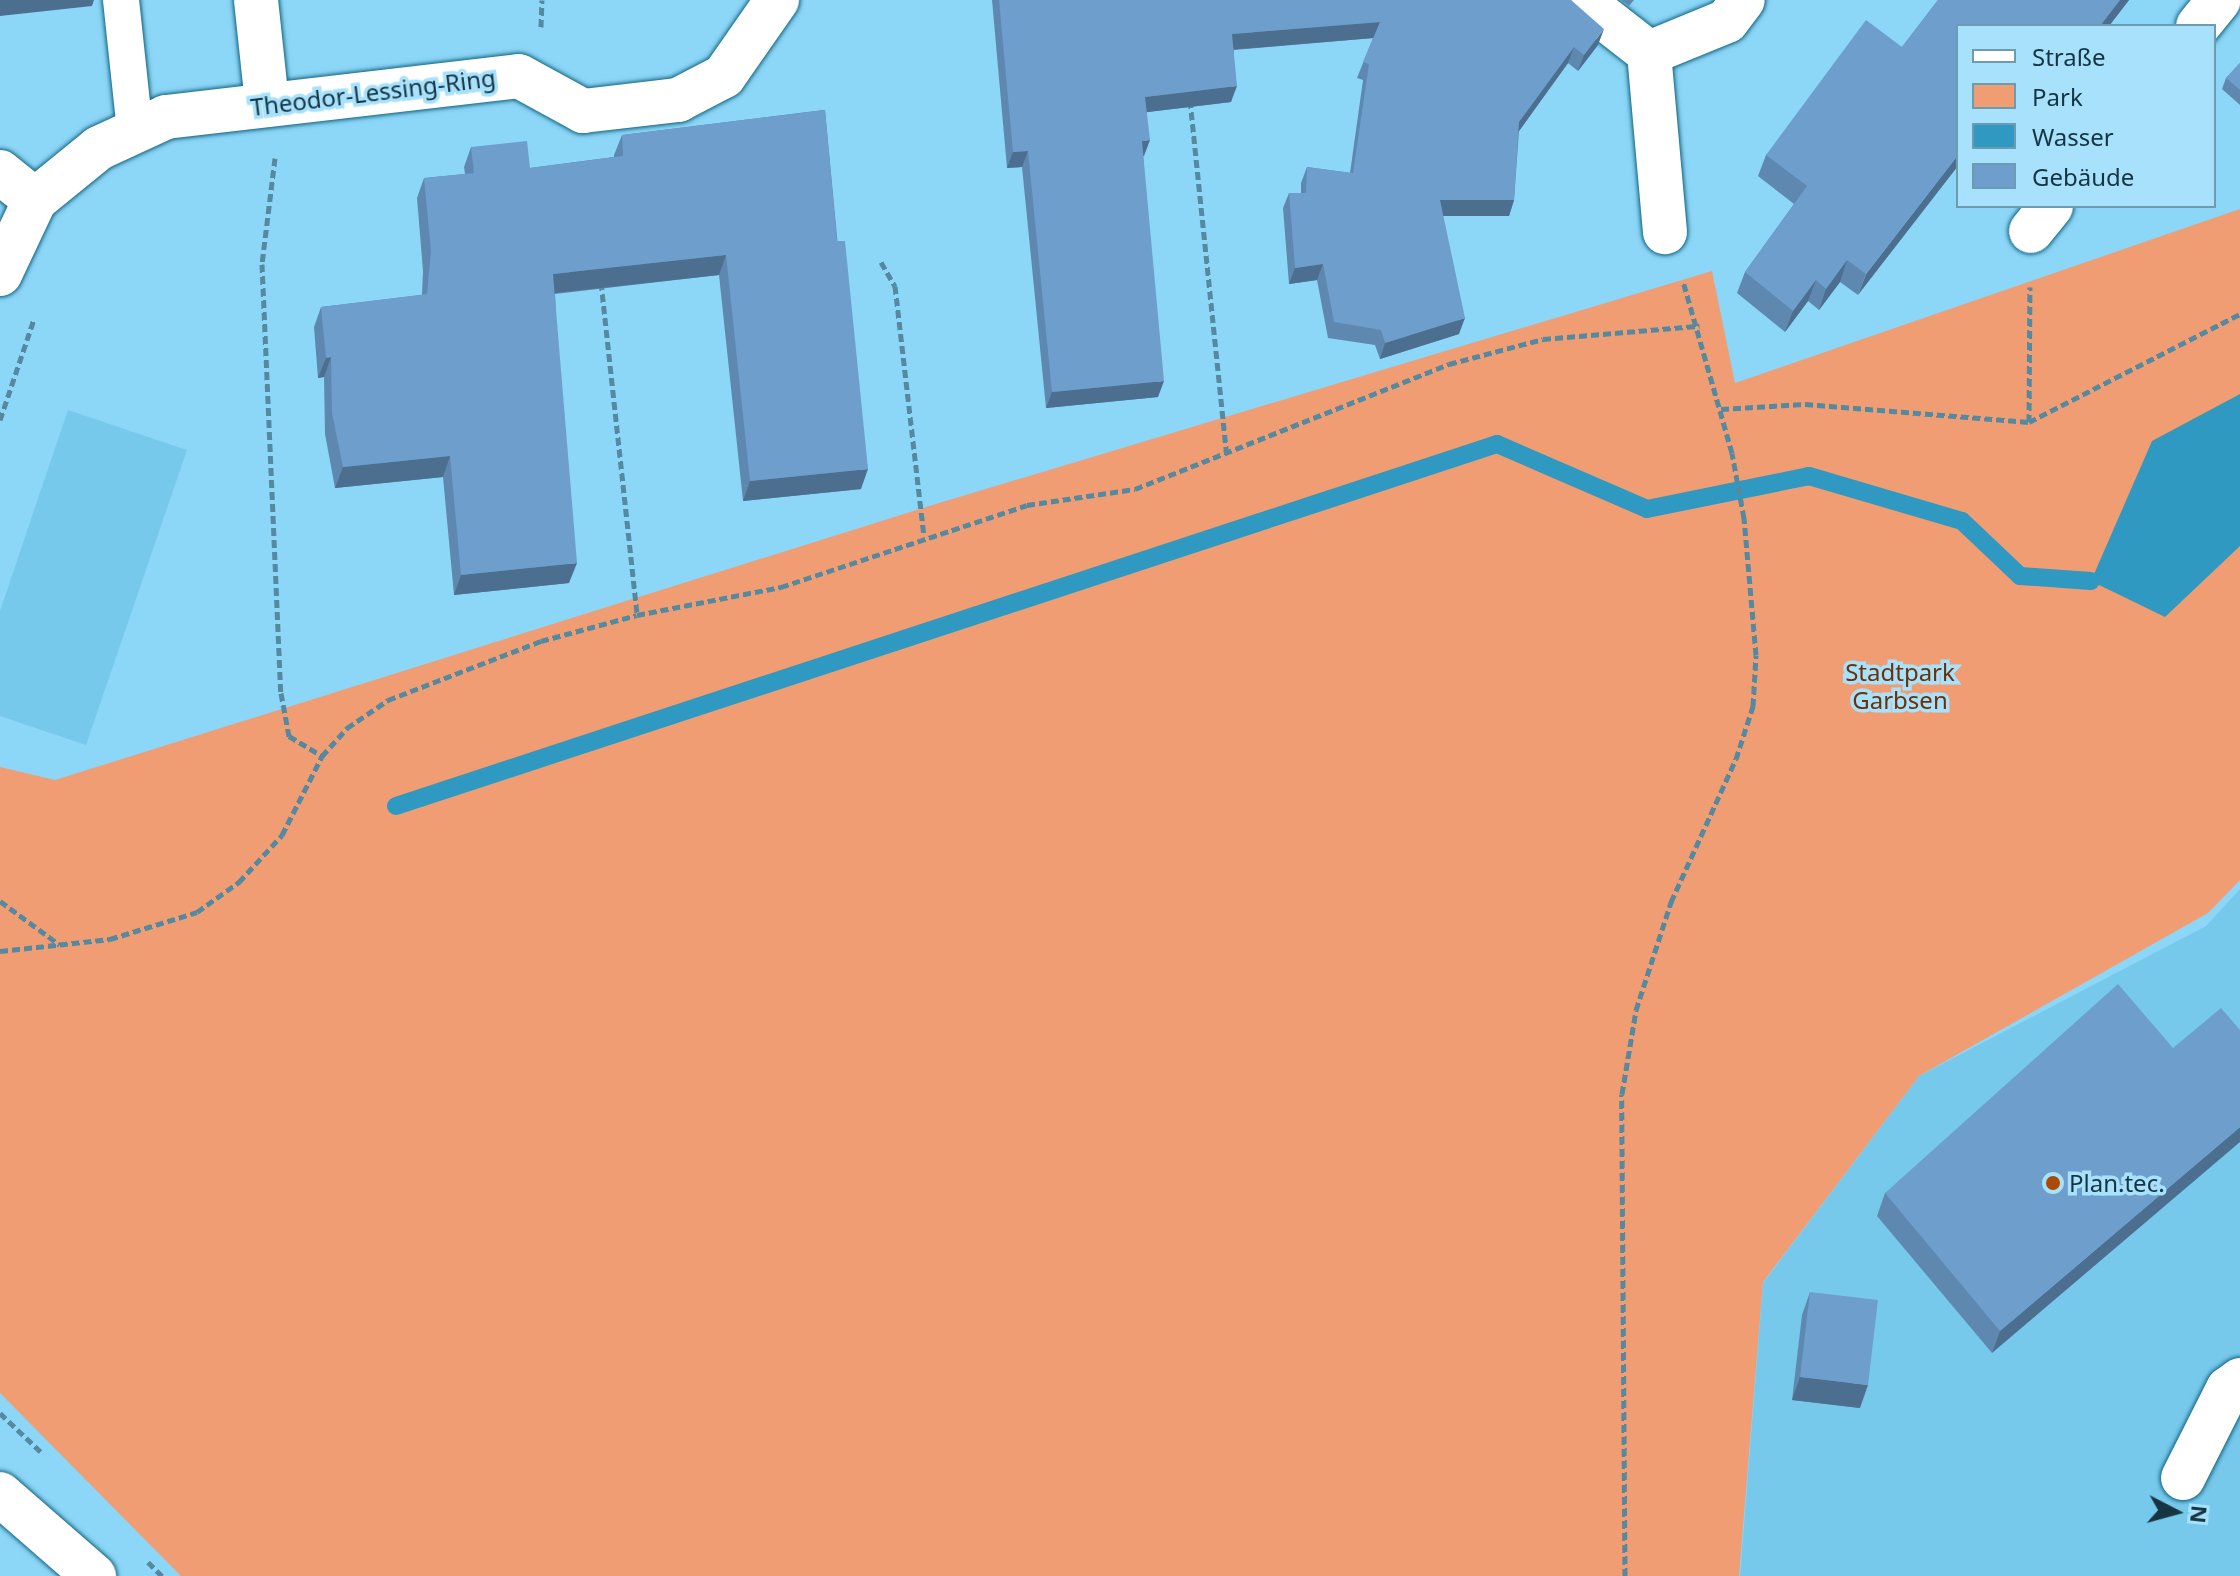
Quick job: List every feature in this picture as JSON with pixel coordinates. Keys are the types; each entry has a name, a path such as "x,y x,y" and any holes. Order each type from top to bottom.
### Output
{"street":[{"path":"256,0 267,103"},
{"name":"Theodor-Lessing-Ring","path":"35,200 99,148 166,117 519,76 583,111 678,100 724,76 777,0"},
{"path":"1581,0 1649,53 1665,232"},
{"path":"1649,53 1727,21 1743,0"},
{"path":"2200,24 2219,0"},
{"path":"0,172 35,200 0,274"},
{"path":"2183,1478 2228,1389 2240,1380"},
{"path":"0,1494 94,1576"}],"lane":[{"path":"121,0 135,131"}],"path":[{"path":"1190,94 1227,456"},
{"path":"267,103 276,166 262,264 281,693 289,736 322,756"},
{"path":"261,166 276,166"},
{"path":"2029,422 2041,218"},
{"path":"1625,1576 1622,1094 1636,1010 1671,902 1736,759 1753,706 1756,655 1744,518 1732,453 1699,326 1665,232"},
{"path":"881,262 895,286 924,536"},
{"path":"600,269 637,615"},
{"path":"1721,409 1805,404 2029,422 2240,314"},
{"path":"0,420 36,315"},
{"path":"0,951 110,939 197,912 239,882 282,835 322,756 347,728 388,700 541,641 637,615 781,587 924,536 1027,505 1135,489 1227,456 1449,364 1543,339 1699,326"},
{"path":"0,901 61,945"}],"shaded area":[{"path":"68,410 187,450 86,745 0,716 0,611"},
{"path":"2240,889 2240,1576 1740,1576 1763,1283 1919,1076 2206,926"}],"green space":[{"name":"Stadtpark Garbsen","path":"2240,209 2240,880 2208,913 1919,1076 1763,1282 1739,1576 181,1576 0,1393 0,767 55,780 939,503 1712,271 1735,383"}],"water":[{"path":"2240,394 2240,546 2165,617 2091,581 2152,441"}],"building":[{"path":"999,0 1571,0 1604,29 1584,55 1574,47 1519,122 1514,200 1440,200 1465,318 1385,343 1381,330 1334,322 1323,264 1295,268 1289,193 1306,193 1307,167 1353,173 1369,64 1363,62 1380,22 1232,34 1237,86 1145,97 1150,140 1142,141 1164,381 1052,392 1028,151 1013,152"},
{"path":"1938,0 2120,0 2102,24 1956,24 1956,158 1866,274 1847,260 1826,289 1816,280 1793,311 1745,272 1807,186 1766,155 1866,20 1902,47"},
{"path":"2240,63 2240,90 2226,78"},
{"path":"825,110 837,241 845,241 868,469 750,481 726,255 553,274 577,563 461,575 450,456 343,467 332,413 331,357 326,358 321,307 427,294 431,251 424,178 474,173 471,147 527,141 530,168 623,156 622,135"},
{"name":"Plan.tec.","path":"2118,984 2173,1048 2221,1008 2240,1030 2240,1127 2000,1331 1885,1193"},
{"path":"1810,1292 1878,1300 1868,1385 1800,1377"}],"waterway":[{"path":"396,806 1497,444 1647,509 1809,476 1962,521 2020,576 2091,581"}],"place":[{"name":"Plan.tec.","path":"2053,1183"}]}
